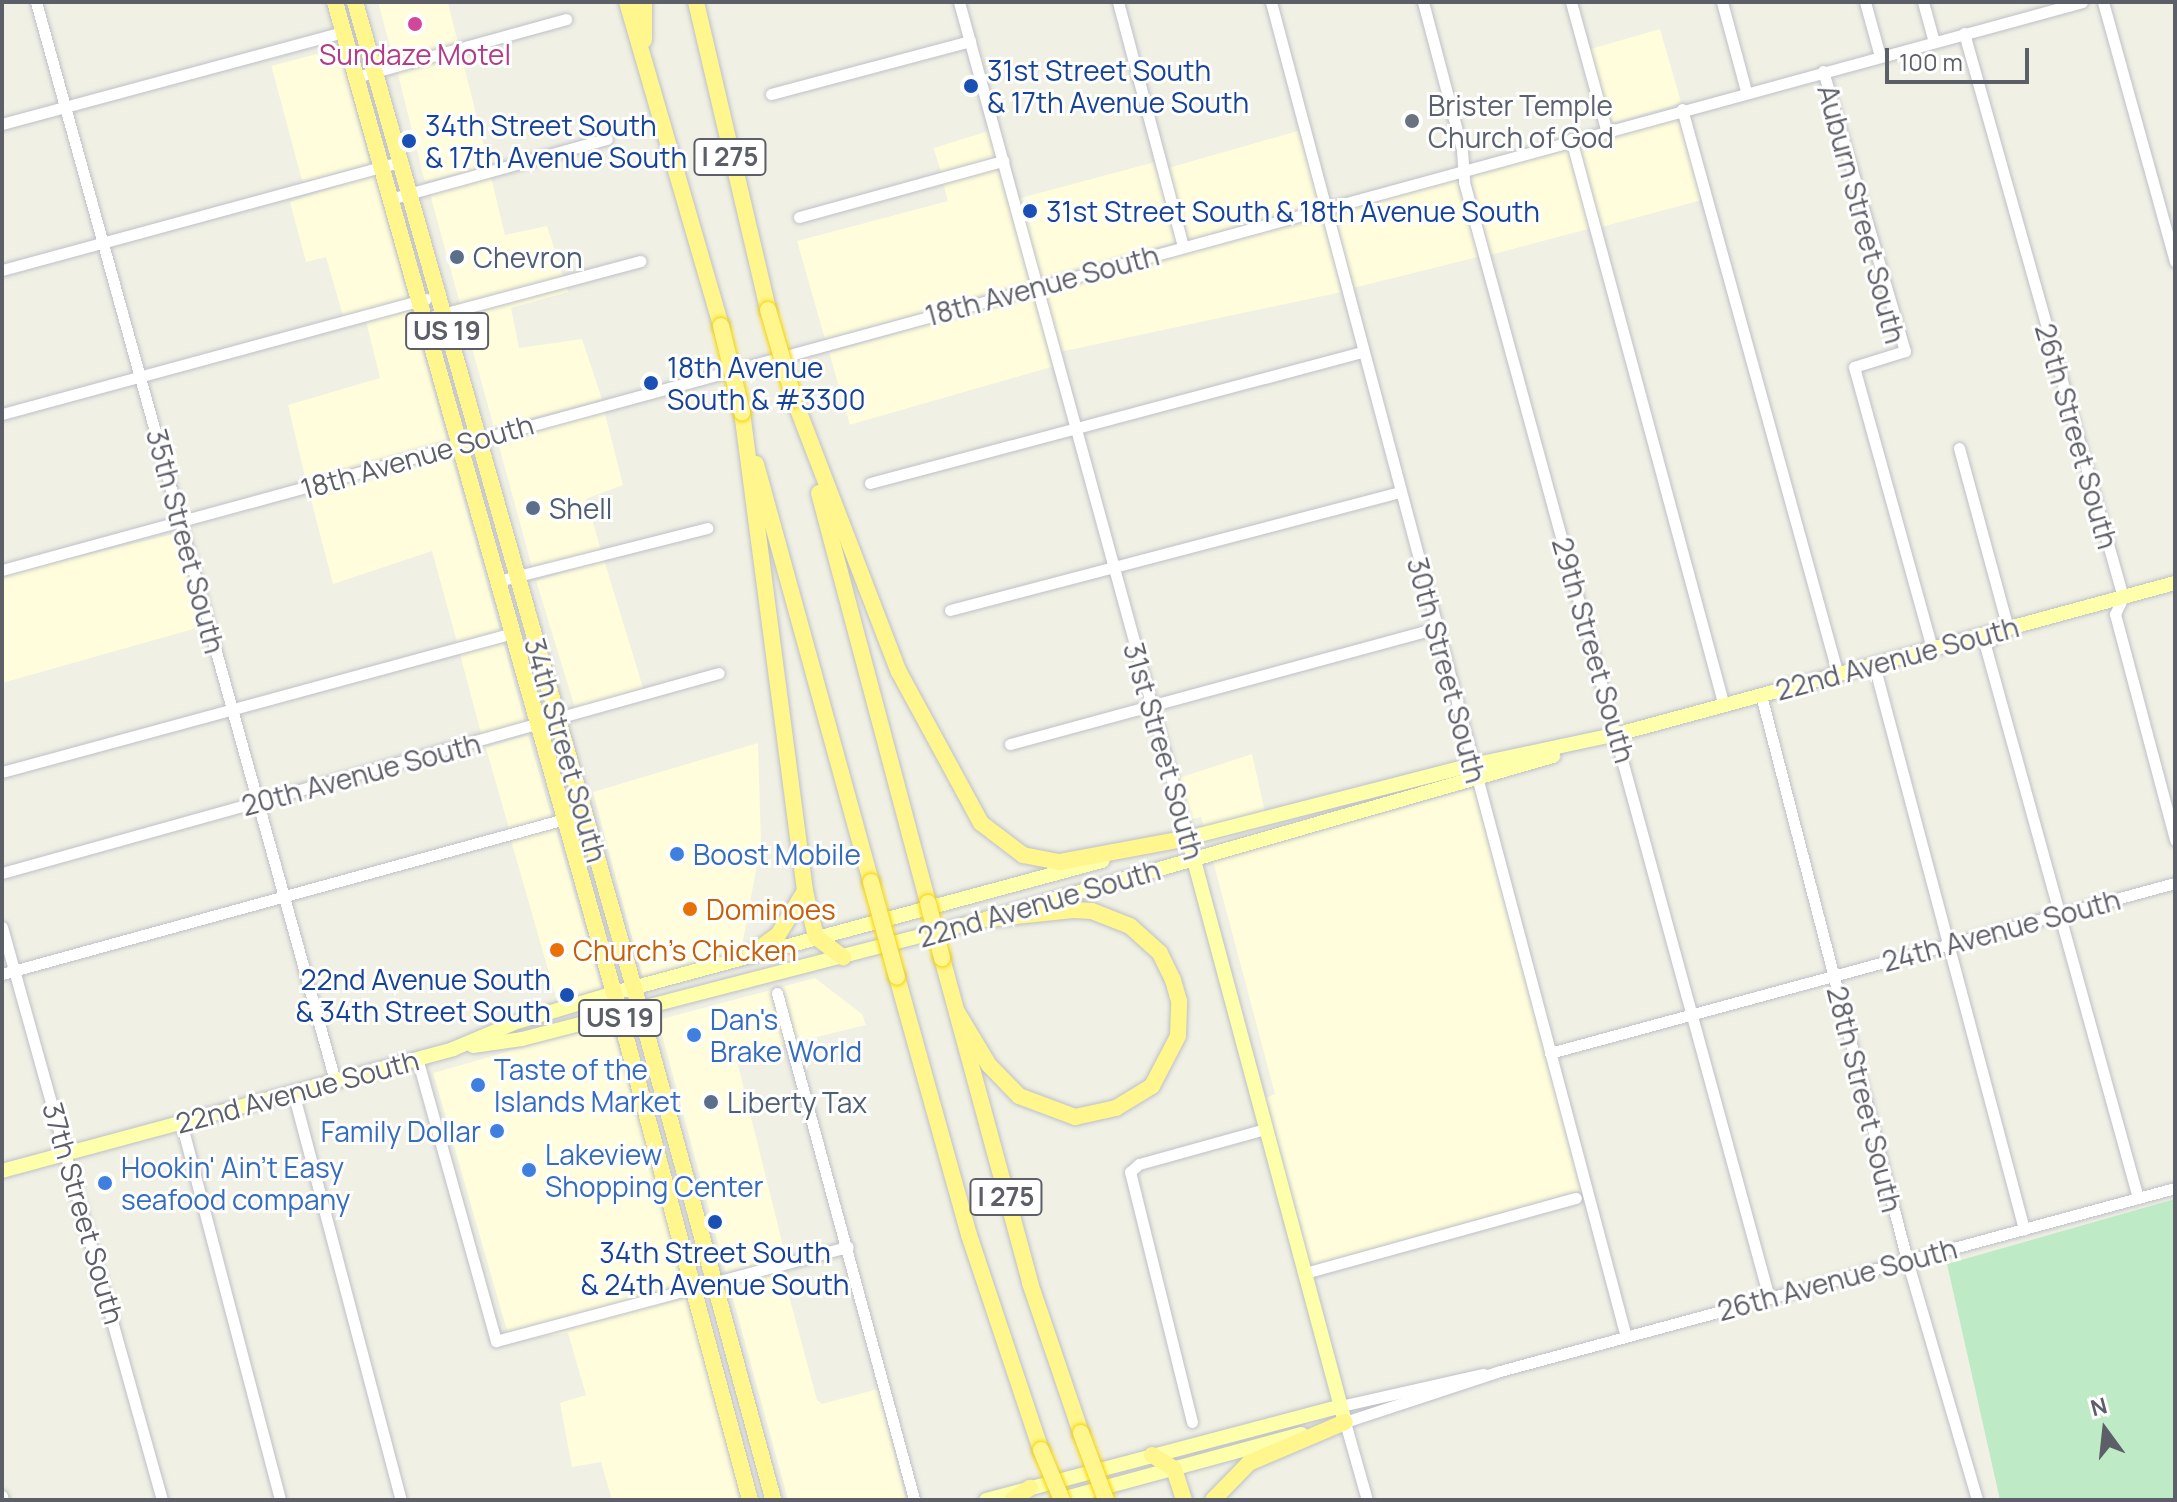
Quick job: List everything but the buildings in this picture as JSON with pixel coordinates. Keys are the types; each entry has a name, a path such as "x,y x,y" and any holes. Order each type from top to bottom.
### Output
{"highway":[{"name":"34th Street South","path":"335,2 614,993 750,1500"},
{"name":"34th Street South","path":"355,2 634,987 773,1500"},
{"name":"I 275","path":"627,2 721,326 969,1235 1060,1500"},
{"path":"644,2 645,66"},
{"name":"I 275","path":"696,2 768,310 1030,1283 1106,1500"},
{"path":"794,399 899,672 981,823 1023,855 1060,862 1188,838"},
{"path":"742,412 805,891 816,937 843,957"},
{"path":"749,956 778,935 805,891"},
{"path":"957,1012 989,1065 1019,1096 1039,1108 1075,1117 1116,1108 1152,1086 1178,1036 1179,1001 1173,980 1160,953 1130,926 1092,911 1073,910 987,919"},
{"path":"1213,1500 1249,1463 1343,1414"},
{"path":"1152,1455 1174,1469 1184,1500"},
{"path":"1012,1500 1030,1488"}],"main road":[{"name":"22nd Avenue South","path":"2,1171 453,1049 614,993 816,937 1473,765 1618,734 2175,583"},
{"name":"22nd Avenue South","path":"453,1049 522,1039 987,919 1477,781 1618,734"},
{"name":"31st Street South","path":"1188,838 1343,1414"},
{"name":"26th Avenue South","path":"986,1500 1152,1455 1343,1414"},
{"name":"26th Avenue South","path":"1060,1500 1174,1469 1343,1414"}],"street":[{"name":"35th Street South","path":"36,2 335,1081"},
{"path":"960,4 975,2"},
{"path":"1118,2 1183,246"},
{"name":"30th Street South","path":"1271,2 1328,206 1362,352 1626,1337"},
{"name":"29th Street South","path":"1423,2 1465,167 1464,182 1618,734 1769,1298"},
{"path":"1571,2 1606,129"},
{"path":"1722,2 1746,91"},
{"path":"1865,2 1880,56"},
{"path":"1923,2 1934,42"},
{"name":"18th Avenue South","path":"2,570 1465,167 1934,42 2041,7 2082,2"},
{"path":"2103,2 2175,261"},
{"name":"31st Street South","path":"960,4 1188,838"},
{"path":"356,77 566,19"},
{"path":"2,124 343,32"},
{"name":"26th Street South","path":"1964,33 2123,597 2115,614 2175,840"},
{"path":"771,94 970,41"},
{"name":"Auburn Street South","path":"1823,71 1905,351 1854,367 1932,649"},
{"path":"1682,109 1838,675"},
{"path":"390,199 607,139"},
{"path":"1571,139 1724,706"},
{"path":"799,217 1003,161"},
{"path":"2,270 400,162"},
{"path":"424,319 640,261"},
{"path":"2,414 437,296"},
{"path":"870,483 1075,425 1093,427 1362,352"},
{"path":"1959,448 2008,628 1985,645 2138,1198"},
{"path":"950,610 1399,492"},
{"path":"498,581 707,528"},
{"path":"1010,744 1150,703 1436,628"},
{"path":"2,772 513,633"},
{"path":"1874,665 2024,1229"},
{"name":"20th Avenue South","path":"2,873 539,726 557,717 719,673"},
{"name":"28th Street South","path":"1761,695 1907,1260 1977,1500"},
{"path":"8,972 583,814"},
{"name":"24th Avenue South","path":"1550,1053 2175,883"},
{"name":"37th Street South","path":"2,927 8,972 66,1154 162,1500"},
{"path":"777,993 914,1499"},
{"path":"417,1058 496,1341 848,1247"},
{"path":"293,1092 401,1500"},
{"path":"181,1122 280,1500"},
{"path":"1192,1422 1130,1172 1139,1164 1265,1129"},
{"name":"26th Avenue South","path":"1343,1414 2175,1188"},
{"path":"1305,1273 1576,1198"},
{"name":"26th Avenue South","path":"1343,1414 1500,1371"},
{"name":"31st Street South","path":"1343,1414 1367,1500"}],"shaded area":[{"path":"378,2 448,3 458,43 394,61"},
{"path":"1660,29 1681,103 1610,123 1589,49"},
{"path":"339,48 370,164 302,182 271,66"},
{"path":"461,54 489,166 425,182 397,70"},
{"path":"1679,115 1702,200 1599,227 1577,142"},
{"path":"1301,130 1322,202 1188,240 1167,168"},
{"path":"989,131 997,157 941,174 934,148"},
{"path":"1569,148 1590,228 1491,255 1470,175"},
{"path":"1155,162 1176,242 1040,279 1019,198"},
{"path":"1000,168 1031,283 825,339 797,241 948,201 943,183"},
{"path":"374,174 408,298 343,316 326,257 306,262 290,202"},
{"path":"1459,175 1479,257 1353,288 1333,206"},
{"path":"491,177 505,235 547,226 563,276 460,304 430,194"},
{"path":"1324,213 1341,292 1055,353 1038,274"},
{"path":"567,287 568,292 511,308 519,348 582,339 602,399 494,428 463,315"},
{"path":"1034,294 1055,366 850,425 829,353"},
{"path":"411,309 447,441 306,481 288,405 380,378 366,321"},
{"path":"604,410 623,485 586,499 601,550 532,567 497,439"},
{"path":"450,452 500,631 457,642 432,551 333,584 309,492"},
{"path":"178,533 204,626 2,683 2,575"},
{"path":"604,560 643,688 575,709 536,581"},
{"path":"503,641 525,724 482,736 460,653"},
{"path":"528,735 551,817 509,829 486,747"},
{"path":"758,743 761,843 742,946 733,954 643,979 593,792"},
{"path":"1252,754 1265,812 1204,828 1201,817 1188,820 1176,779"},
{"path":"1474,788 1584,1198 1579,1191 1310,1266 1263,1099 1275,1094 1213,861"},
{"path":"555,827 602,991 558,1004 511,840"},
{"path":"815,978 862,1014 866,1025 796,1042 781,987"},
{"path":"771,990 787,1044 736,1057 786,1258 726,1273 658,1020"},
{"path":"611,1022 686,1284 508,1335 433,1073"},
{"path":"782,1270 817,1400 822,1404 878,1389 906,1500 788,1500 729,1284"},
{"path":"689,1294 745,1500 612,1500 601,1462 572,1467 560,1403 586,1395 568,1333 525,1339"}],"green space":[{"path":"2175,1199 2175,1500 2000,1500 1947,1264"}],"place":[{"name":"Sundaze Motel","path":"415,24"},
{"name":"31st Street South & 17th Avenue South","path":"971,86"},
{"name":"Brister Temple Church of God","path":"1412,121"},
{"name":"34th Street South & 17th Avenue South","path":"409,141"},
{"name":"31st Street South & 18th Avenue South","path":"1030,211"},
{"name":"Chevron","path":"457,257"},
{"name":"18th Avenue South & #3300","path":"651,383"},
{"name":"Shell","path":"533,508"},
{"name":"Boost Mobile","path":"677,854"},
{"name":"Dominoes","path":"690,909"},
{"name":"Church's Chicken","path":"557,950"},
{"name":"22nd Avenue South & 34th Street South","path":"567,995"},
{"name":"Dan's Brake World","path":"694,1035"},
{"name":"Taste of the Islands Market","path":"478,1085"},
{"name":"Liberty Tax","path":"711,1102"},
{"name":"Family Dollar","path":"497,1131"},
{"name":"Lakeview Shopping Center","path":"529,1170"},
{"name":"Hookin' Ain't Easy seafood company","path":"105,1183"},
{"name":"34th Street South & 24th Avenue South","path":"715,1222"}]}
